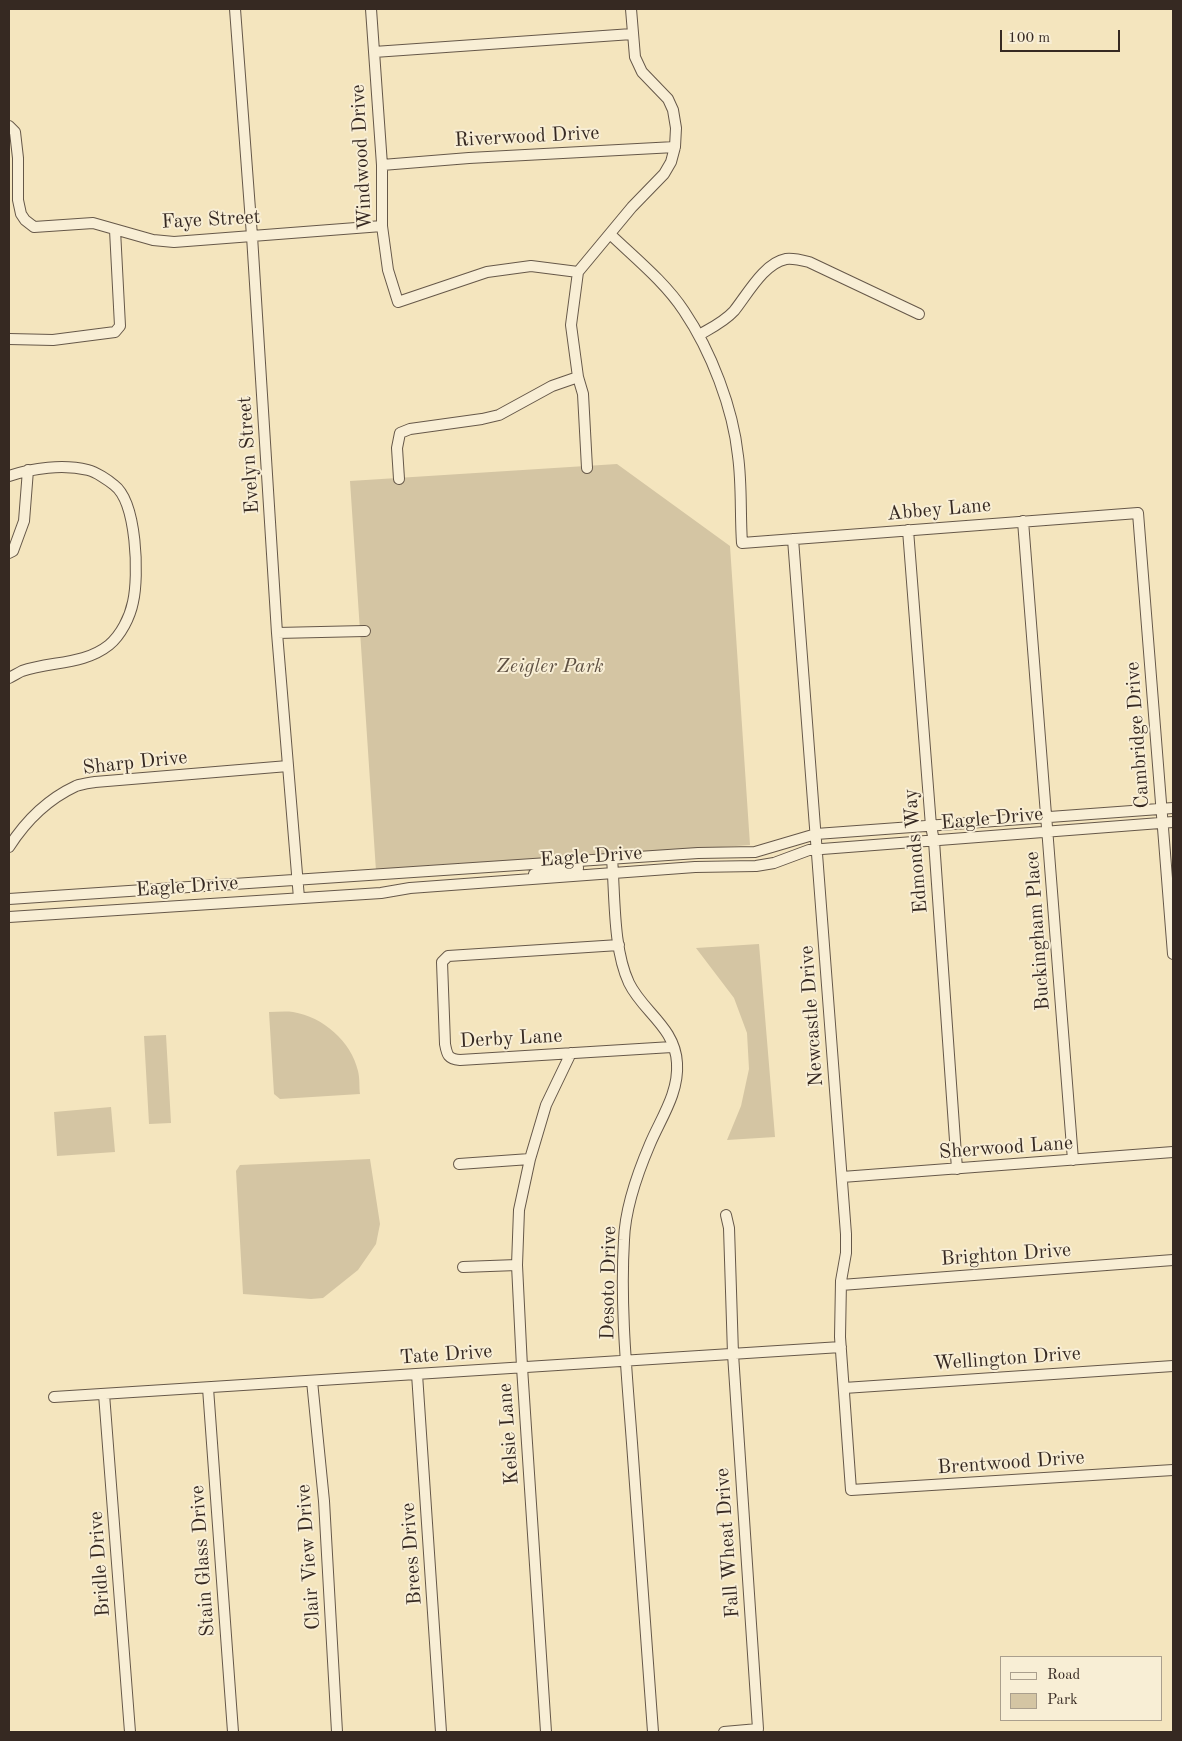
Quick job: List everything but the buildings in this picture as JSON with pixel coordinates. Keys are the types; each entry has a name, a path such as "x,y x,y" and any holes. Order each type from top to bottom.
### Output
{"street":[{"name":"Evelyn Street","path":"235,9 252,236 277,633 299,898"},
{"name":"Windwood Drive","path":"371,9 382,164 382,226 388,270 398,302 486,272 531,266 578,272"},
{"path":"587,468 583,394 578,377 570,324 578,272 632,207 664,174 671,162 676,128 673,110 668,99 642,72 635,57 631,9"},
{"path":"374,52 632,34"},
{"name":"Faye Street","path":"9,126 15,132 18,158 18,200 21,214 34,227 93,223 153,240 174,242 382,226"},
{"name":"Riverwood Drive","path":"382,164 674,147"},
{"path":"9,339 53,340 115,332 120,326 115,230"},
{"path":"610,234 662,285 684,310 698,336 723,321 733,312 758,278 784,259 809,262 919,314"},
{"name":"Abbey Lane","path":"698,336 719,381 732,422 738,454 742,543 1138,513"},
{"path":"400,479 397,448 400,433 410,429 499,415 552,386 578,377"},
{"path":"9,476 28,470 70,468 90,470 116,486 126,505 131,521 137,570 133,603 124,625 110,644 80,660 22,671 9,678"},
{"path":"9,553 12,551 24,521 28,470"},
{"name":"Cambridge Drive","path":"1138,513 1173,954"},
{"name":"Buckingham Place","path":"1023,521 1048,817 1073,1160"},
{"name":"Edmonds Way","path":"908,530 931,826 934,841 957,1169"},
{"name":"Newcastle Drive","path":"793,539 842,1177 846,1253 841,1285 841,1347 851,1490"},
{"path":"277,633 365,631"},
{"name":"Sharp Drive","path":"9,846 21,830 49,802 77,785 288,766"},
{"name":"Eagle Drive","path":"9,899 612,858 755,852 816,834 1173,808"},
{"name":"Eagle Drive","path":"9,917 388,892 410,888 696,867 756,866 774,863 810,850 1173,822"},
{"path":"755,852 756,866"},
{"name":"Desoto Drive","path":"612,858 622,962 636,996 662,1024 668,1035 677,1062 672,1097 650,1143 637,1178 624,1236 623,1272 626,1361 653,1732"},
{"path":"499,882 547,871 576,869 578,868 577,861"},
{"path":"386,874 388,892"},
{"path":"151,890 153,907"},
{"name":"Derby Lane","path":"619,946 448,956 442,962 446,1056 451,1059 672,1047"},
{"name":"Kelsie Lane","path":"546,1732 522,1368 517,1265 519,1210 530,1159 546,1105 571,1053"},
{"name":"Sherwood Lane","path":"842,1177 1173,1152"},
{"path":"459,1164 530,1159"},
{"name":"Fall Wheat Drive","path":"724,1732 758,1729 733,1354 729,1228 726,1215"},
{"name":"Brighton Drive","path":"841,1285 1173,1260"},
{"path":"463,1267 517,1265"},
{"name":"Tate Drive","path":"54,1397 841,1347"},
{"name":"Wellington Drive","path":"844,1388 1173,1366"},
{"name":"Brees Drive","path":"417,1374 441,1732"},
{"name":"Clair View Drive","path":"312,1381 324,1501 337,1732"},
{"name":"Stain Glass Drive","path":"208,1388 233,1732"},
{"name":"Bridle Drive","path":"104,1394 130,1732"},
{"name":"Brentwood Drive","path":"851,1490 1173,1470"}],"green space":[{"name":"Zeigler Park","path":"617,464 730,546 750,845 376,871 350,481"},
{"path":"759,944 775,1137 727,1140 741,1106 749,1069 747,1033 734,998 696,948"},
{"path":"269,1012 290,1012 304,1015 315,1019 334,1032 342,1040 354,1060 359,1074 360,1094 280,1099 274,1094"},
{"path":"166,1035 171,1123 149,1124 144,1036"},
{"path":"111,1107 115,1152 57,1156 54,1112"},
{"path":"370,1159 380,1224 376,1244 358,1270 323,1298 311,1299 243,1294 236,1171 240,1165"}]}
